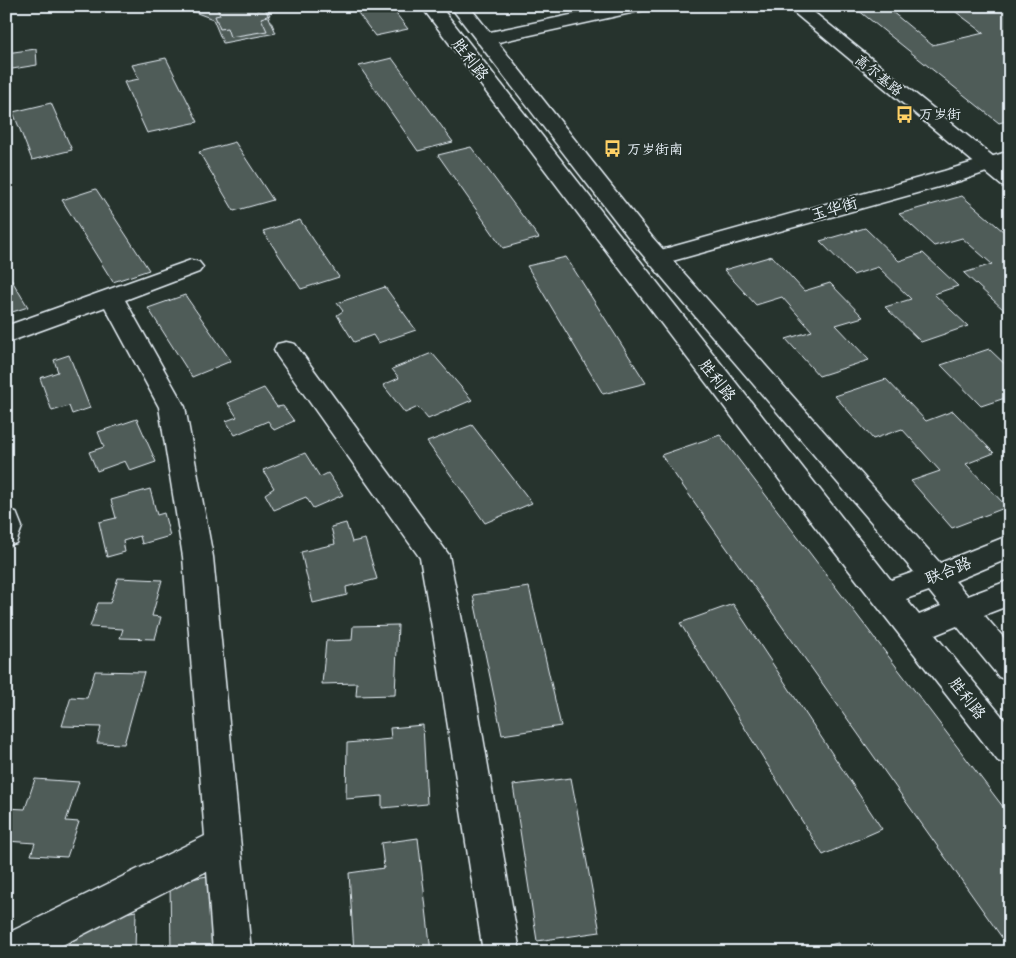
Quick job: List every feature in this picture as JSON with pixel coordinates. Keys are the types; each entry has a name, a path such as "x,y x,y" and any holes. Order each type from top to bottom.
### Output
{"main road":[{"name":"胜利路","path":"430,6 885,594 1010,750"},
{"name":"胜利路","path":"459,6 658,258 935,577 1010,668"},
{"path":"485,39 640,6"},
{"name":"高尔基路","path":"795,6 999,160 1010,181"},
{"name":"玉华街","path":"658,258 952,176 999,160"},
{"path":"6,335 191,267"},
{"path":"111,296 172,407 198,557 232,952"},
{"path":"286,350 434,555 453,656 502,952"},
{"path":"6,520 8,527 6,535"},
{"name":"联合路","path":"885,594 935,577 1010,546"},
{"path":"914,630 1010,592"},
{"path":"10,952 223,846"}],"building":[{"path":"91,6 134,6 128,11 92,10"},
{"path":"171,6 264,6 276,33 223,43 213,19 181,7"},
{"path":"216,6 255,6 257,10 266,8 270,15 261,18 267,31 230,37 227,28 220,29 215,16 220,15"},
{"path":"353,6 390,6 408,29 375,36"},
{"path":"853,6 885,6 932,45 984,33 948,6 1010,6 1010,120 999,123"},
{"path":"36,49 37,65 6,70 6,53"},
{"path":"166,58 198,122 147,133 124,82 139,79 132,65"},
{"path":"392,58 453,142 418,151 359,66"},
{"path":"51,103 72,150 32,160 13,112"},
{"path":"235,142 273,200 234,211 199,152"},
{"path":"471,147 539,238 503,248 438,155"},
{"path":"96,189 149,270 113,282 62,200"},
{"path":"962,196 1010,237 1010,308 1004,310 964,273 992,264 962,238 934,246 899,214"},
{"path":"300,220 339,277 301,289 263,231"},
{"path":"865,228 899,261 923,253 958,286 934,294 968,326 921,342 885,307 911,299 878,267 853,275 820,241"},
{"path":"772,256 804,291 830,283 863,317 836,325 869,360 819,376 786,339 812,331 782,297 756,305 724,270"},
{"path":"566,257 646,383 603,394 527,266"},
{"path":"6,271 28,307 6,314"},
{"path":"385,287 416,330 378,343 373,335 354,342 337,315 343,311 337,303"},
{"path":"185,295 231,361 192,377 148,308"},
{"path":"989,349 1010,369 1010,398 981,406 941,365"},
{"path":"432,353 472,400 428,419 418,407 405,413 383,385 399,378 392,369"},
{"path":"69,355 90,408 72,414 69,406 52,411 40,378 58,372 54,360"},
{"path":"886,379 926,421 953,411 994,453 966,464 1007,507 952,528 911,481 940,471 902,429 873,439 835,396"},
{"path":"264,388 277,407 283,406 294,421 274,430 268,421 235,435 226,421 237,417 228,403"},
{"path":"137,419 156,462 130,471 125,461 97,471 89,452 104,447 98,432"},
{"path":"472,425 532,503 485,523 427,442"},
{"path":"720,435 1010,816 1010,949 661,455"},
{"path":"305,453 320,477 328,473 343,495 313,508 306,497 274,510 265,494 274,488 263,470"},
{"path":"150,489 157,515 164,513 170,536 142,544 140,536 123,541 125,552 107,557 99,522 116,518 111,500"},
{"path":"346,523 352,542 365,539 377,579 346,587 347,595 313,603 301,552 335,544 331,527"},
{"path":"118,578 162,580 152,616 161,617 155,639 120,638 123,629 90,627 98,603 110,603"},
{"path":"529,587 561,726 502,735 473,595"},
{"path":"733,604 882,829 823,855 680,623"},
{"path":"398,625 395,695 356,696 357,683 322,684 326,641 352,640 353,626"},
{"path":"95,671 144,672 124,744 97,743 101,727 62,726 71,697 87,698"},
{"path":"423,725 427,804 382,808 382,796 346,799 347,743 391,739 390,728"},
{"path":"571,778 600,932 537,941 513,785"},
{"path":"35,779 79,782 66,821 79,822 67,857 31,855 35,843 6,841 6,808 25,809"},
{"path":"418,838 431,952 393,952 393,949 354,952 349,873 384,868 381,843"},
{"path":"223,873 226,952 171,952 170,883"},
{"path":"136,911 135,952 34,952 72,922"},
{"path":"838,943 841,952 797,952"}],"place":[{"name":"万岁街","path":"905,114"},
{"name":"万岁街南","path":"613,149"}]}
